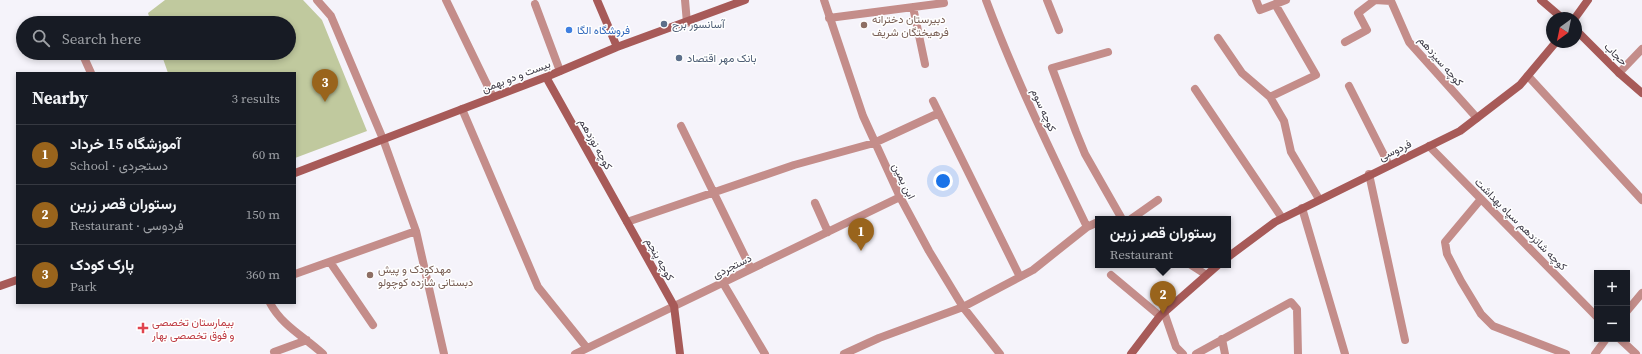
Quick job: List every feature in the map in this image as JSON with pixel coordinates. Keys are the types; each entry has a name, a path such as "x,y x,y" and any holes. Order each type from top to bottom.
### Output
{"main road":[{"path":"597,0 618,48"},
{"name":"بیست و دو بهمن","path":"296,173 746,0"},
{"path":"1541,0 1555,12"},
{"path":"1579,12 1588,0"},
{"name":"حجاب","path":"1582,36 1619,73 1642,93"},
{"name":"فردوسی","path":"1231,255 1282,218 1369,174 1460,131 1520,85 1551,48"},
{"name":"کوچه نوزدهم","path":"546,77 627,222"},
{"name":"کوچه پنجم","path":"627,222 674,306"},
{"path":"1131,354 1162,314 1205,274 1214,268"},
{"path":"0,286 16,280"},
{"path":"674,306 680,354"}],"street":[{"path":"317,0 331,16 383,139 416,231 444,354"},
{"path":"446,0 493,97"},
{"path":"686,0 686,23"},
{"name":"ابن یمین","path":"824,0 863,116 874,143 900,197 929,251 963,307 1000,354"},
{"path":"829,18 944,3 943,0"},
{"name":"کوچه سوم","path":"986,0 1004,46 1034,114 1087,227"},
{"path":"1047,0 1059,30"},
{"path":"1256,0 1260,10 1286,0"},
{"name":"کوچه سیزدهم","path":"1345,42 1367,30 1358,13 1375,0 1391,1 1409,42 1477,118"},
{"path":"535,4 560,71"},
{"path":"1270,97 1316,75 1275,4"},
{"path":"913,7 925,64"},
{"path":"1218,38 1242,73 1270,97 1284,121 1291,152 1319,200"},
{"path":"1619,73 1642,49"},
{"path":"1108,52 1052,68 1082,146 1120,216"},
{"path":"85,60 91,72"},
{"path":"1528,76 1642,200"},
{"path":"1349,86 1389,165"},
{"path":"1195,89 1282,218"},
{"path":"933,101 1020,276"},
{"path":"462,109 538,287 587,348"},
{"path":"627,222 794,165 874,143 939,113"},
{"path":"681,126 750,269"},
{"name":"کوچه شانزدهم سپاه بهداشت","path":"1429,146 1594,314"},
{"path":"1369,174 1405,340"},
{"name":"دستجردی","path":"575,354 900,197"},
{"path":"1481,199 1445,242 1447,254 1461,281 1481,314 1493,326 1566,354"},
{"path":"1135,216 1158,200"},
{"path":"815,203 828,232"},
{"path":"1302,208 1345,354"},
{"path":"844,354 879,338 963,307 1033,270 1087,227 1095,223"},
{"path":"296,274 416,231"},
{"path":"330,262 373,324"},
{"path":"1196,268 1205,274"},
{"path":"1111,275 1162,314 1176,347 1183,354"},
{"path":"723,283 765,354"},
{"path":"1630,308 1642,293"},
{"path":"1196,354 1292,302 1297,309 1298,354"},
{"path":"271,304 284,322 323,354"},
{"path":"1222,339 1225,354"},
{"path":"274,352 307,340"},
{"path":"1595,354 1604,342"},
{"path":"1623,342 1636,354"}],"green space":[{"path":"165,0 303,0 322,20 367,131 296,158 296,72 168,72 163,60 296,60 296,16 149,16 148,13"}],"place":[{"name":"آسانسور برج","path":"664,24"},
{"name":"دبیرستان دخترانه فرهیختگان شریف","path":"864,25"},
{"name":"فروشگاه الگا","path":"569,30"},
{"name":"بانک مهر اقتصاد","path":"679,58"},
{"name":"پارک کودک","path":"325,102"},
{"name":"آموزشگاه 15 خرداد","path":"861,251"},
{"name":"مهدکودک و پیش دبستانی شازده کوچولو","path":"370,275"},
{"name":"رستوران قصر زرین","path":"1163,314"},
{"name":"بیمارستان تخصصی و فوق تخصصی بهار","path":"143,328"}]}
